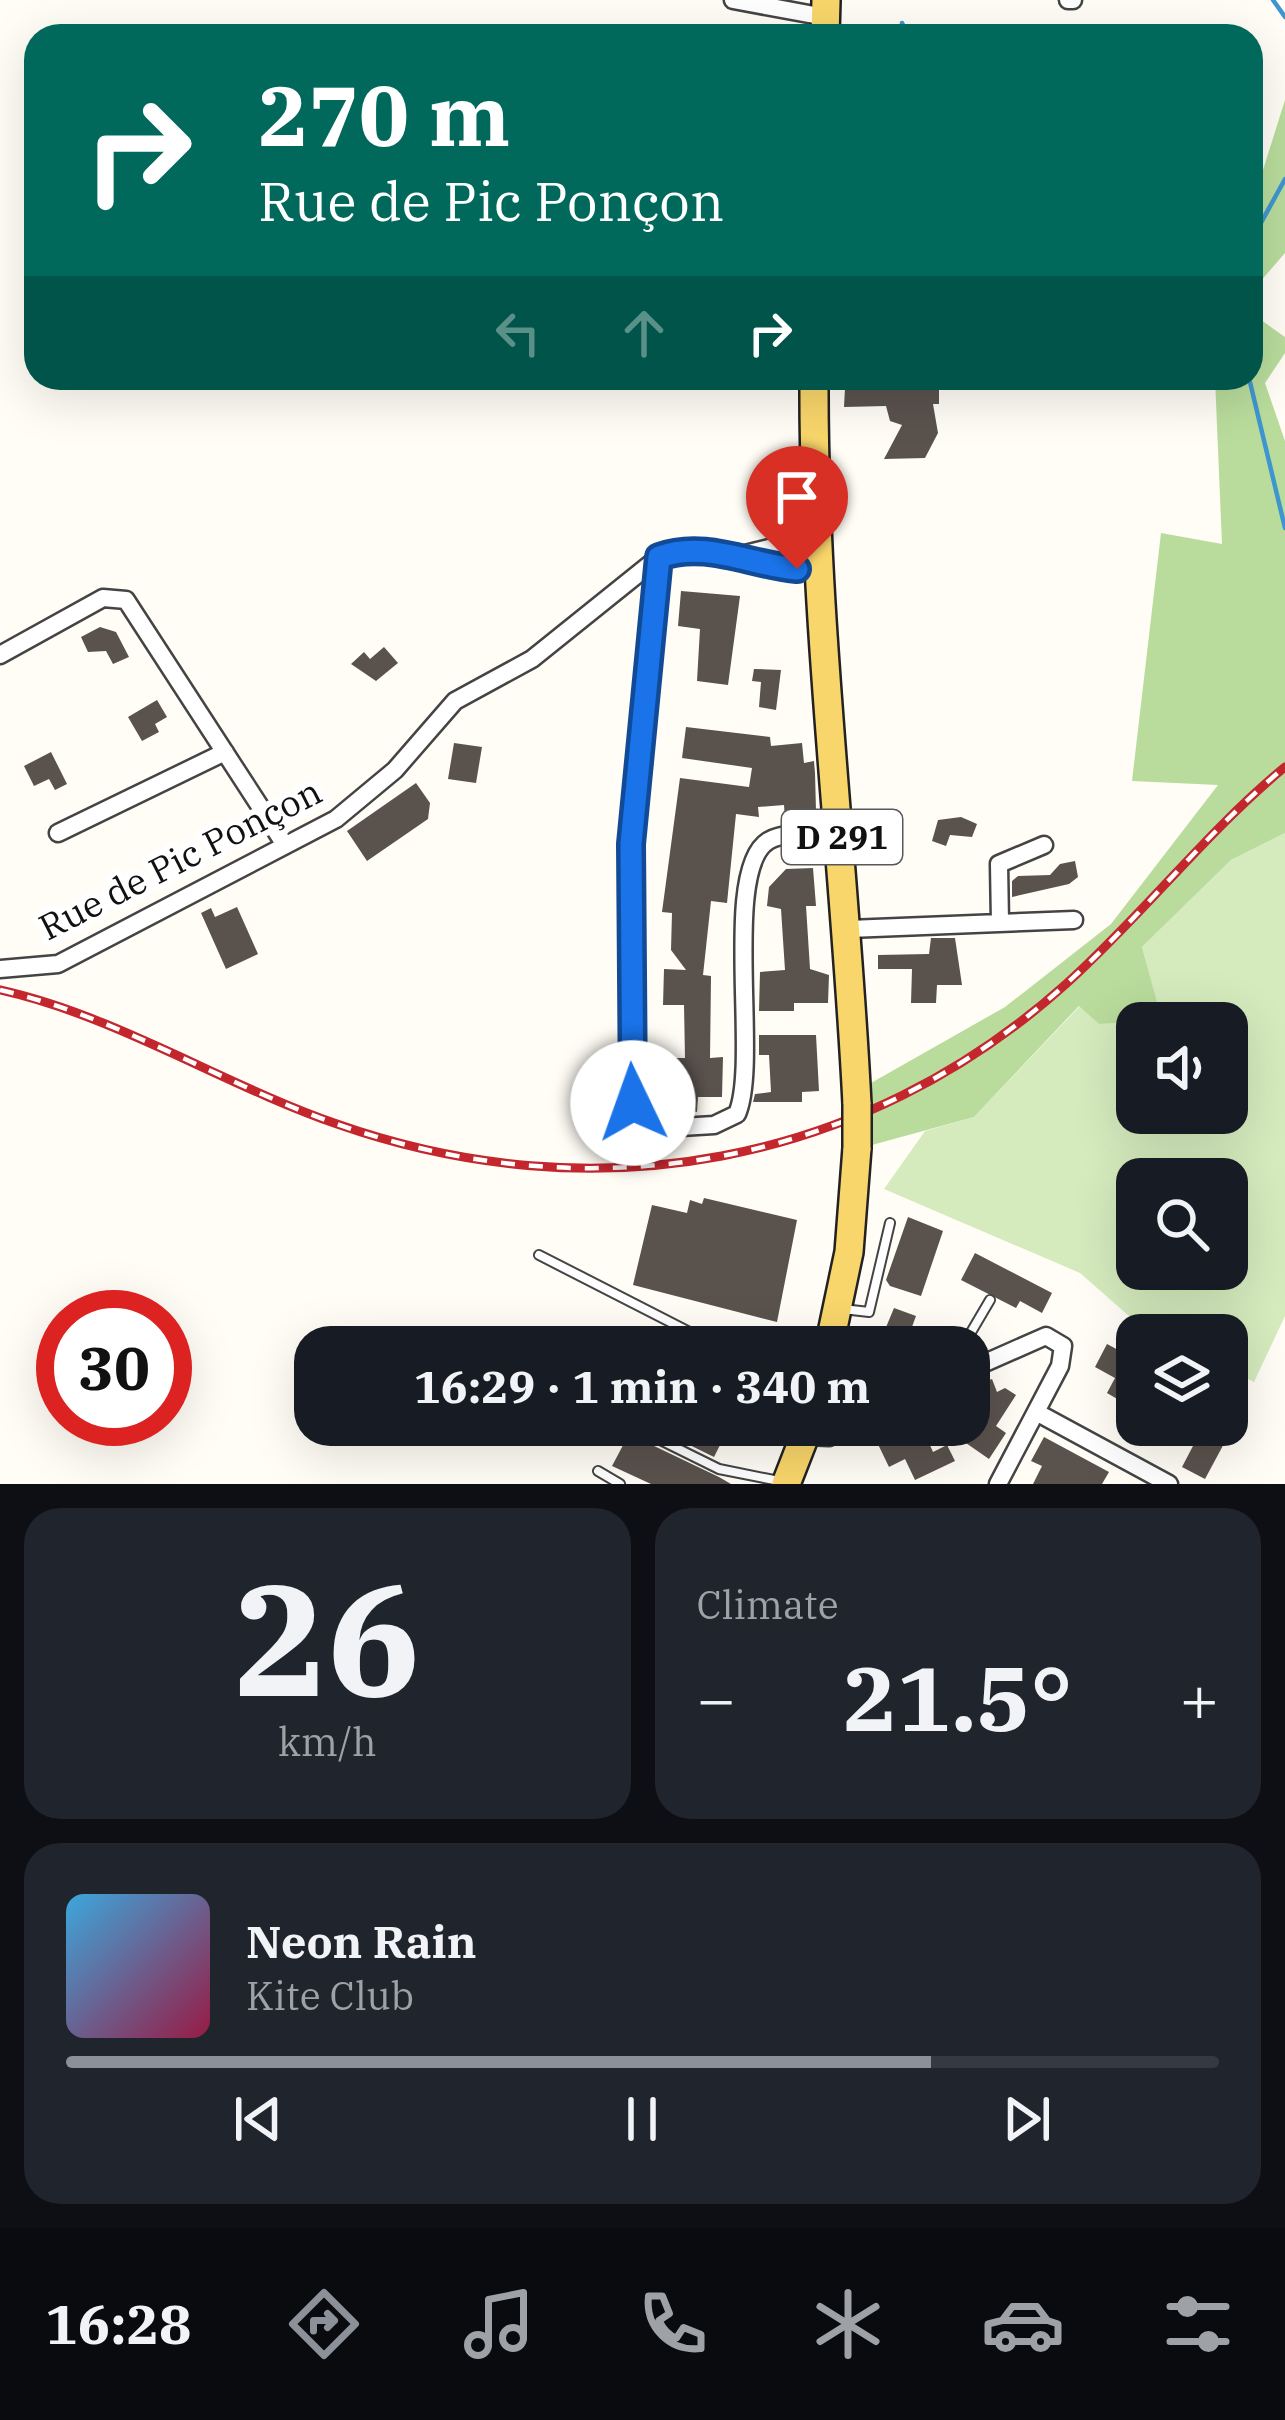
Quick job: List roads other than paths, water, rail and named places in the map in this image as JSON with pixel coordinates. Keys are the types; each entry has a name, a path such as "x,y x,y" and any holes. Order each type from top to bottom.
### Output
{"main road":[{"name":"D 291","path":"816,390 816,560 842,834 857,1105 857,1148 838,1308"},
{"path":"834,1326 838,1308"},
{"path":"785,1484 801,1446"}],"street":[{"path":"734,0 825,18"},
{"path":"728,554 766,552 784,542 814,504"},
{"path":"784,542 802,541 816,560 783,568 728,554 681,549 659,557 631,844 630,1083 639,1119 648,1129 713,1125 737,1114 744,1084 742,971 752,861 764,843 777,837 842,834"},
{"path":"783,568 784,542"},
{"name":"Rue de Pic Ponçon","path":"0,969 58,964 285,845 374,789 455,701 532,658 659,557"},
{"path":"0,655 103,598 126,600 285,845"},
{"path":"58,833 225,752"},
{"path":"1000,923 999,864 1044,845"},
{"path":"848,928 1074,920"},
{"path":"990,1360 1046,1336 1060,1339 1065,1355 998,1484"},
{"path":"1036,1412 1169,1484"}],"lane":[{"path":"838,1308 869,1312 890,1223"},
{"path":"539,1256 677,1326"},
{"path":"975,1326 990,1300"},
{"path":"672,1446 719,1469 785,1484"},
{"path":"598,1471 620,1484"}],"waterway":[{"path":"1273,0 1285,17"},
{"path":"1263,219 1285,179"},
{"path":"1252,390 1285,528"}],"railway":[{"path":"0,990 86,1016 337,1124 434,1151 531,1166 627,1167 722,1156 814,1132 903,1095 987,1046 1066,984 1285,767"}]}
